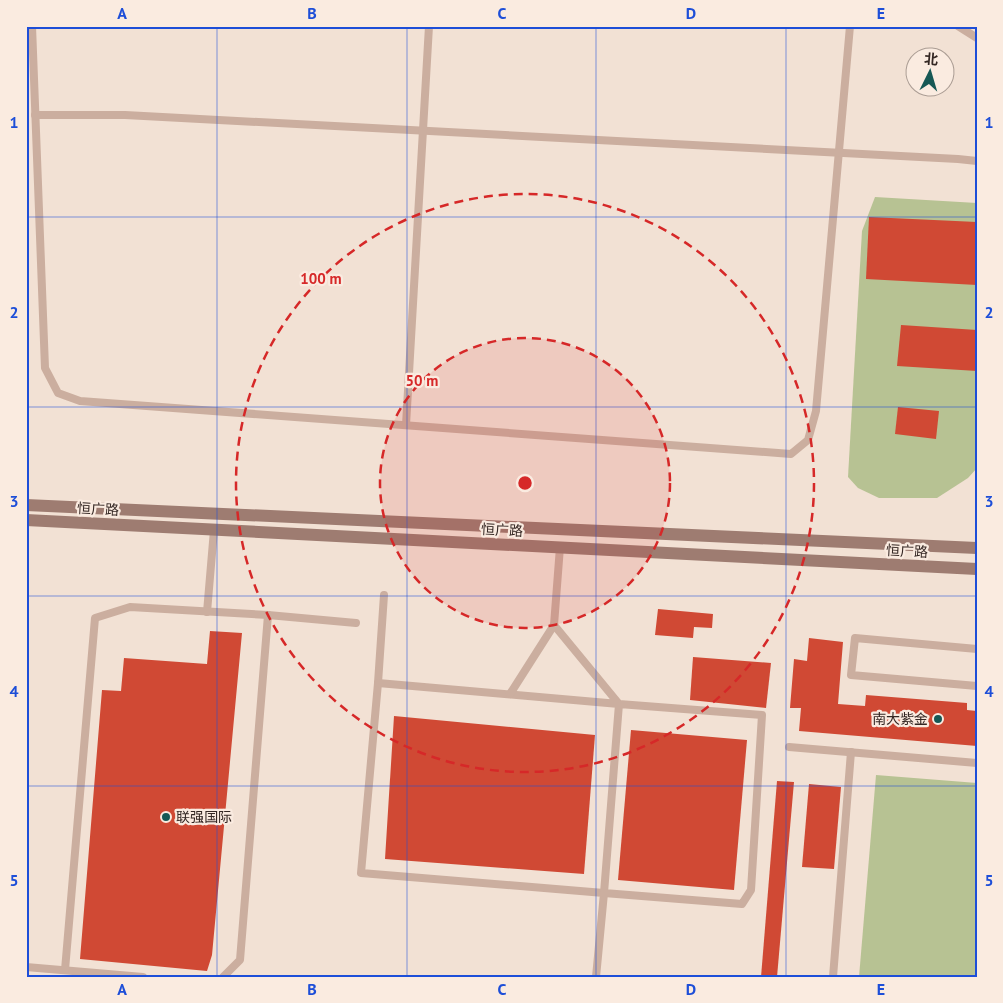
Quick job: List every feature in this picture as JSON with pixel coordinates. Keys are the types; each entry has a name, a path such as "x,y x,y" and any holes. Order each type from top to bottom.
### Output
{"street":[{"name":"恒广路","path":"26,505 977,548"},
{"name":"恒广路","path":"26,520 977,569"}],"lane":[{"path":"32,26 45,368 58,393 80,401 791,454 808,440 816,411 850,26"},
{"path":"406,425 429,26"},
{"path":"958,26 977,38"},
{"path":"35,114 125,115 977,161"},
{"path":"208,612 214,530"},
{"path":"510,694 554,625 560,547"},
{"path":"378,683 762,715 751,890 742,904 361,872 384,594"},
{"path":"65,970 95,618 130,607 268,615 356,623"},
{"path":"223,977 240,960 268,615"},
{"path":"554,625 619,704 596,977"},
{"path":"977,649 855,638 851,675 977,686"},
{"path":"789,747 977,763"},
{"path":"833,977 851,752"},
{"path":"26,967 143,977"}],"green space":[{"path":"875,197 977,203 977,468 968,478 937,498 879,498 858,488 848,477 862,231"},
{"path":"876,775 977,783 977,977 859,977"}],"building":[{"path":"869,217 977,222 977,285 866,279"},
{"path":"901,325 977,330 977,371 897,366"},
{"path":"898,407 939,411 936,439 895,434"},
{"path":"658,609 713,614 712,628 694,627 693,638 655,635"},
{"name":"联强国际","path":"210,631 242,633 212,955 207,971 80,959 102,690 121,691 124,658 207,664"},
{"path":"809,638 843,642 838,704 865,706 866,695 967,703 967,710 977,711 977,746 799,731 801,708 790,708 794,659 807,661"},
{"path":"693,657 771,663 766,708 690,700"},
{"path":"394,716 595,735 584,874 385,859"},
{"path":"631,730 747,740 734,890 618,880"},
{"path":"777,781 794,782 777,977 761,977"},
{"path":"809,784 841,787 834,869 802,867"}],"place":[{"name":"南大紫金","path":"938,719"},
{"name":"联强国际","path":"166,817"}]}
